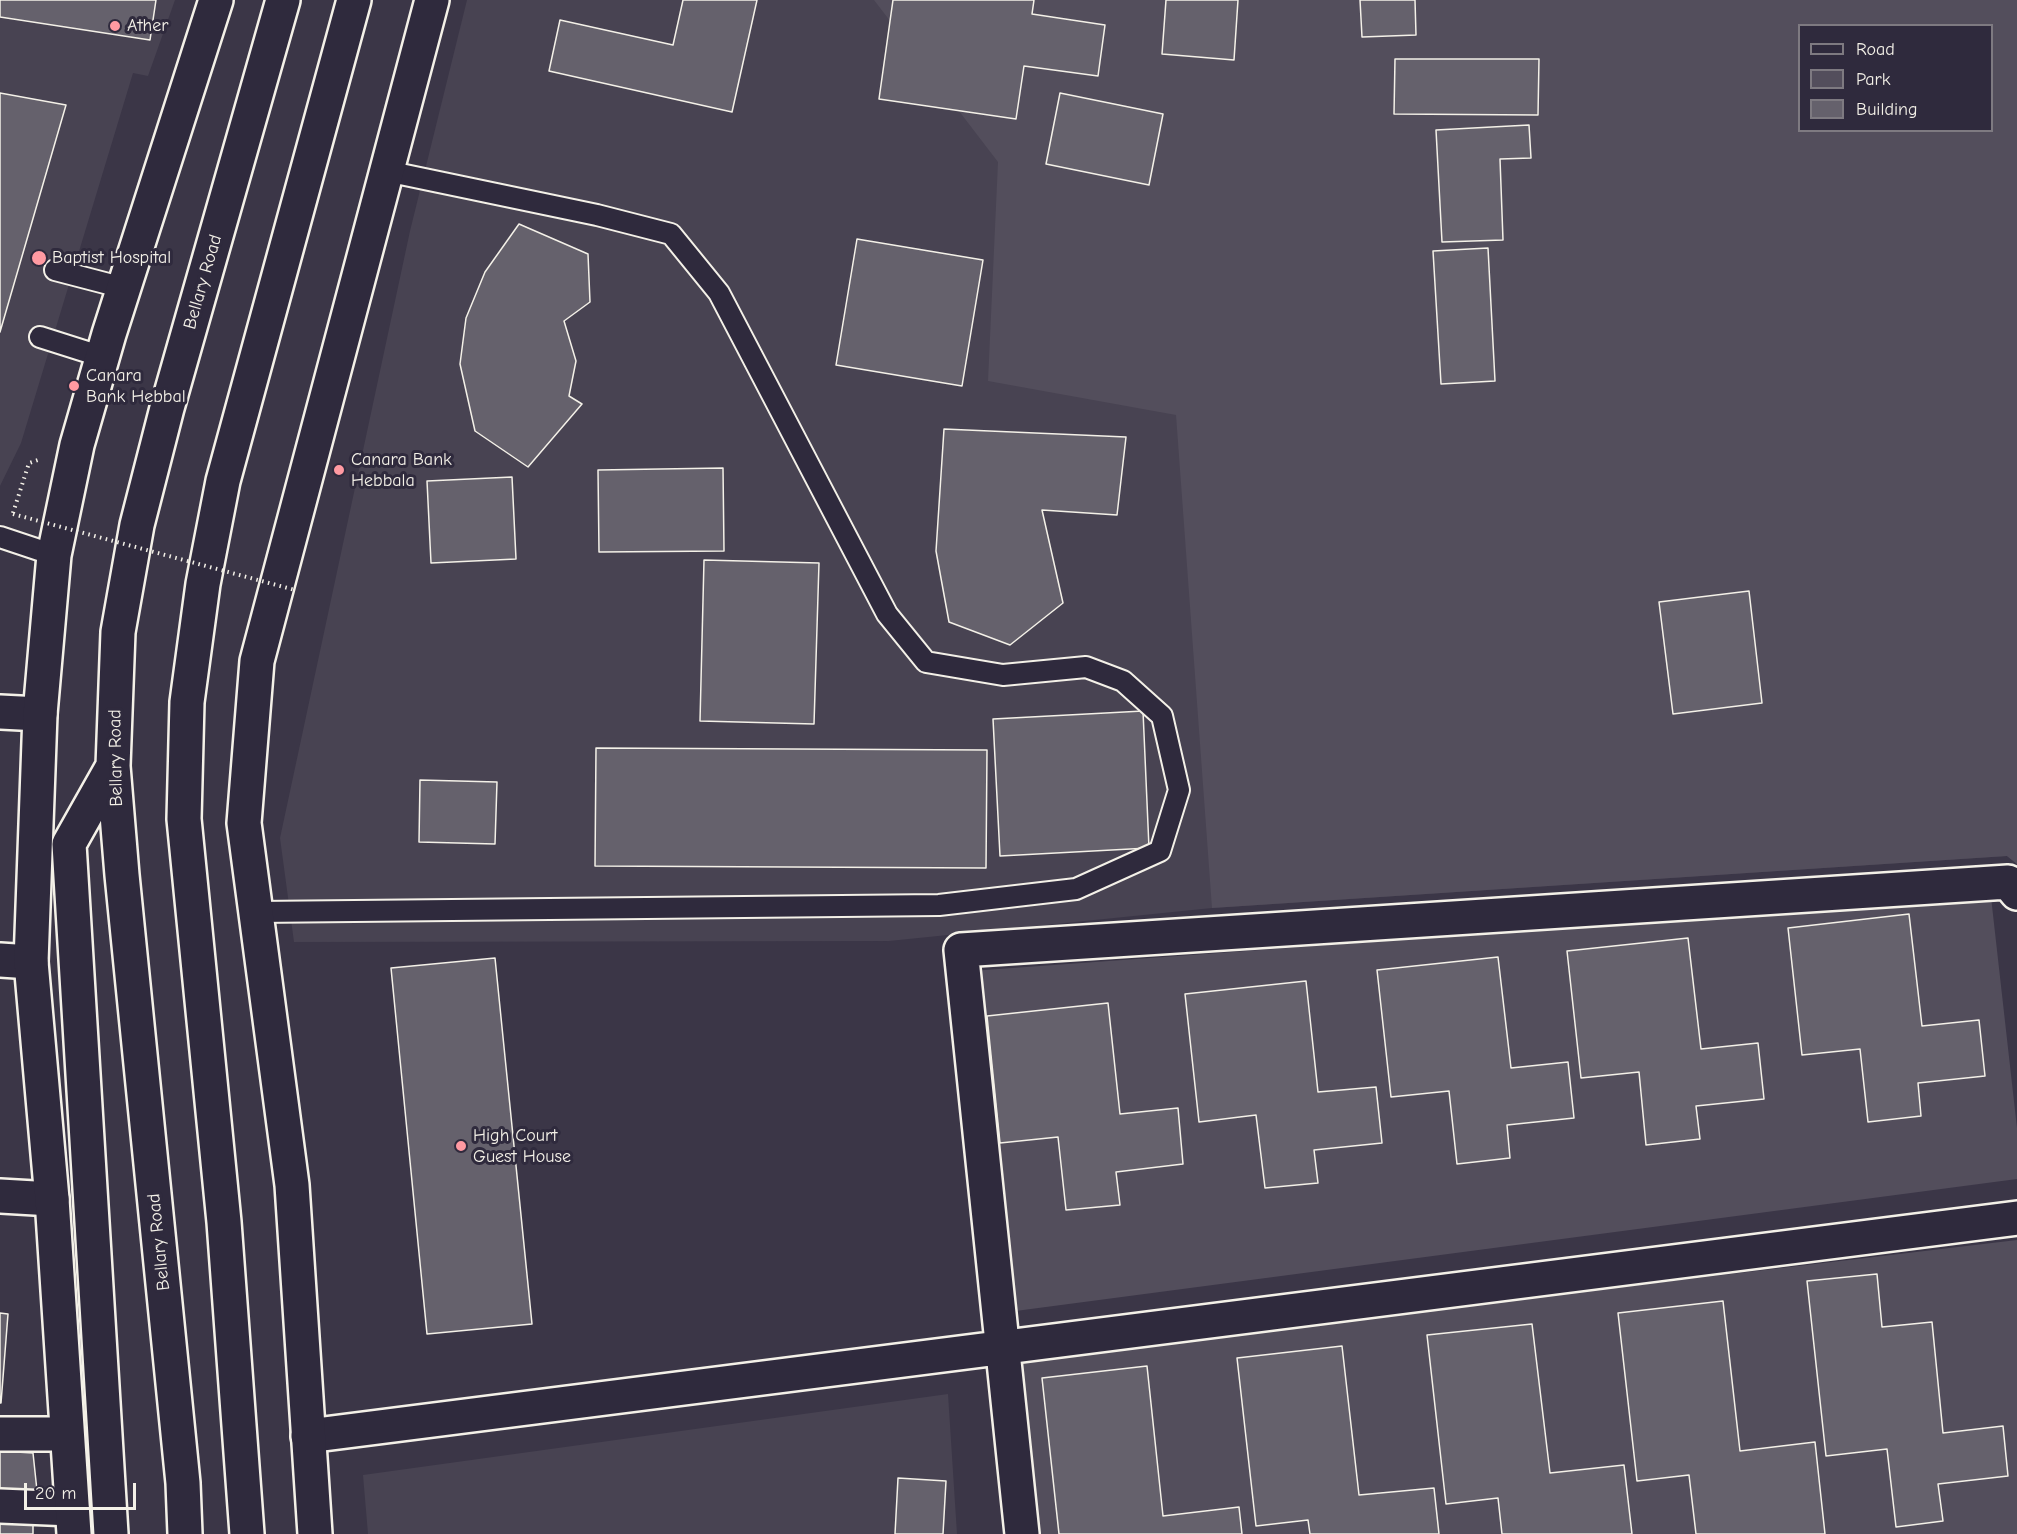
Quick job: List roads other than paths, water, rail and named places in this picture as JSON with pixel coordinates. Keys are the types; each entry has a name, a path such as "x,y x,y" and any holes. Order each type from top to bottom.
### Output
{"main road":[{"path":"0,1506 73,1521 52,1199 16,961 54,555 77,445 124,288 216,0"},
{"name":"Bellary Road","path":"185,1534 183,1483 113,766 118,632 137,525 176,378 283,0"},
{"path":"247,1534 224,1222 184,819 187,702 203,584 223,481 354,0"},
{"path":"315,1534 292,1185 244,823 257,661 432,0"},
{"path":"0,712 40,714"},
{"path":"111,1534 69,844 113,766"},
{"path":"1022,1534 961,950 2008,882 2017,893"},
{"path":"0,1196 52,1199"},
{"path":"308,1436 2017,1218"},
{"path":"0,1434 67,1434"}],"lane":[{"path":"256,912 939,905 1077,889 1160,851 1179,790 1162,716 1123,681 1086,667 1003,675 926,662 887,614 719,293 671,234 597,214 387,171"},
{"path":"56,270 124,288"},
{"path":"40,337 103,357"},
{"path":"0,537 54,555"}],"place":[{"name":"Ather","path":"115,26"},
{"name":"Baptist Hospital","path":"39,258"},
{"name":"Canara Bank Hebbal","path":"74,386"},
{"name":"Canara Bank Hebbala","path":"339,470"},
{"name":"High Court Guest House","path":"461,1146"}]}
